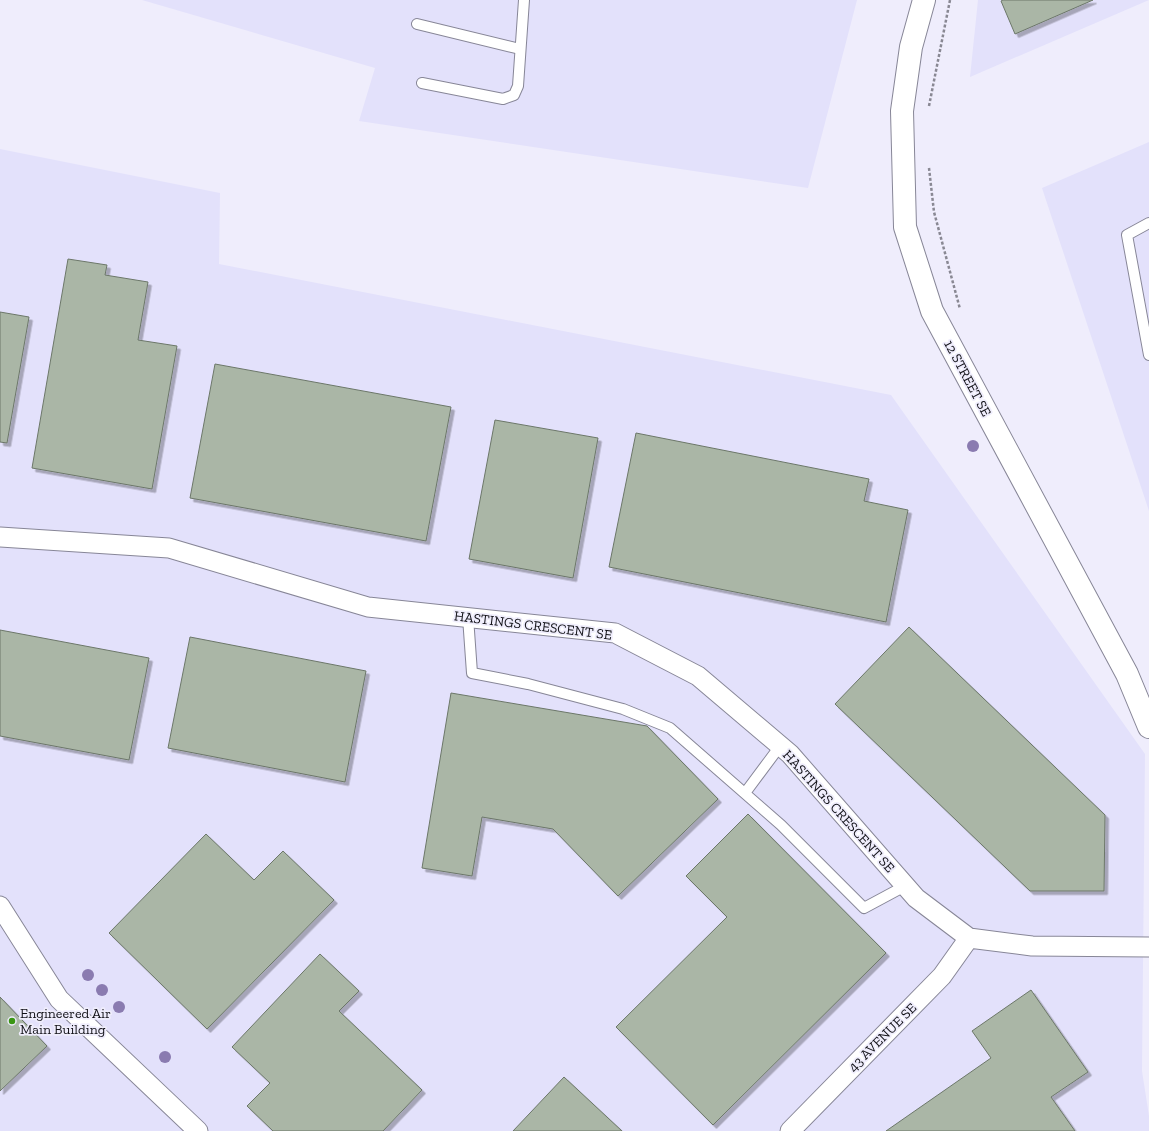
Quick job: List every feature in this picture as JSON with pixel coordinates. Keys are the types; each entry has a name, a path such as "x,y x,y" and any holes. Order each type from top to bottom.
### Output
{"street":[{"name":"12 STREET SE","path":"924,0 911,48 902,111 905,227 932,311 1127,674 1149,727"},
{"name":"HASTINGS CRESCENT SE","path":"0,537 169,548 368,606 615,633 698,676 790,754 916,898 969,938 1032,946 1149,947"},
{"path":"0,906 59,999 198,1131"},
{"name":"43 AVENUE SE","path":"790,1131 942,976 969,938"}],"lane":[{"path":"422,83 503,99 514,95 518,86 524,0"},
{"path":"417,24 520,49"},
{"path":"1149,223 1127,235 1149,355"},
{"path":"468,617 472,673 528,684 623,709 670,728 781,825 864,908 905,886"},
{"path":"745,793 780,746"}],"path":[{"path":"928,110 950,0"},
{"path":"929,165 934,212 960,310"}],"shaded area":[{"path":"142,0 857,0 808,188 359,121 375,68"},
{"path":"978,0 1149,0 970,77"},
{"path":"1149,142 1149,511 1042,188"},
{"path":"0,149 220,193 219,264 891,395 1145,754 1142,1071 1149,1116 1149,1131 0,1131"}],"building":[{"path":"1093,0 1015,34 1001,1"},
{"path":"68,259 107,265 105,275 148,282 138,340 177,346 152,489 32,468"},
{"path":"0,312 29,317 7,443 0,442"},
{"path":"215,364 451,407 426,541 190,498"},
{"path":"495,420 598,438 573,578 469,559"},
{"path":"636,433 869,479 864,501 908,510 886,622 609,567"},
{"path":"909,627 1105,815 1104,891 1030,891 835,704"},
{"path":"0,630 149,658 129,760 0,736"},
{"path":"190,637 366,671 345,782 168,748"},
{"path":"451,693 647,726 718,799 618,896 553,829 482,817 472,876 422,868"},
{"path":"748,814 886,953 713,1125 616,1027 727,917 686,876"},
{"path":"206,834 254,880 283,851 334,900 207,1029 109,933"},
{"path":"320,954 359,991 339,1011 422,1090 383,1131 273,1131 247,1106 270,1083 232,1047"},
{"path":"1031,990 1088,1072 1051,1097 1075,1131 886,1131 991,1058 972,1031"},
{"name":"Engineered Air Main Building","path":"0,997 47,1046 0,1091"},
{"path":"564,1077 622,1131 513,1131"}],"place":[{"name":"Engineered Air Main Building","path":"12,1021"}]}
